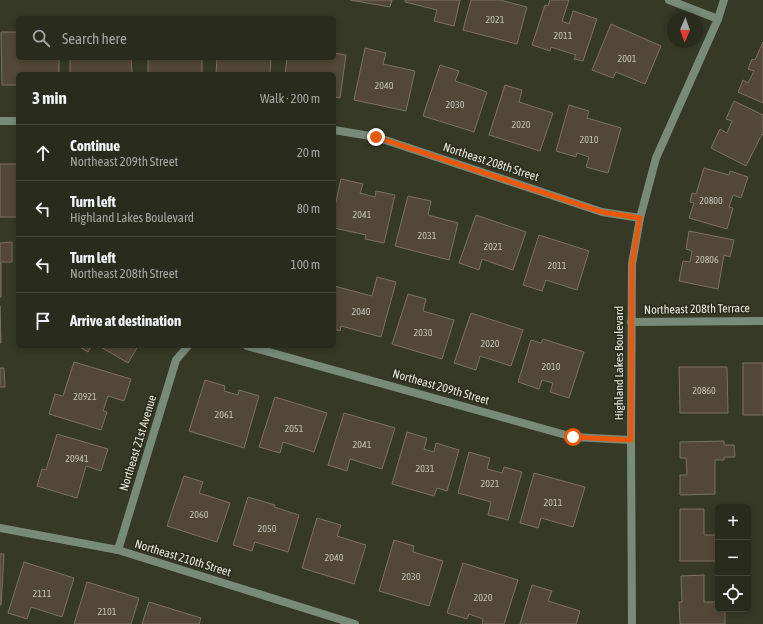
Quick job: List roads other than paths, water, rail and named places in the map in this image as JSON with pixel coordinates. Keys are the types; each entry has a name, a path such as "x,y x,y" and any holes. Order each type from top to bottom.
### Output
{"street":[{"path":"669,0 718,18"},
{"name":"Highland Lakes Boulevard","path":"632,624 632,264 640,218 656,158 718,18 724,0"},
{"path":"0,121 16,120"},
{"name":"Northeast 208th Street","path":"336,130 376,137 602,212 640,218"},
{"name":"Northeast 208th Terrace","path":"631,322 763,321"},
{"name":"Northeast 21st Avenue","path":"118,550 176,360 186,348"},
{"name":"Northeast 209th Street","path":"254,348 573,437 631,440"},
{"name":"Northeast 210th Street","path":"0,528 118,550 355,624"}]}
